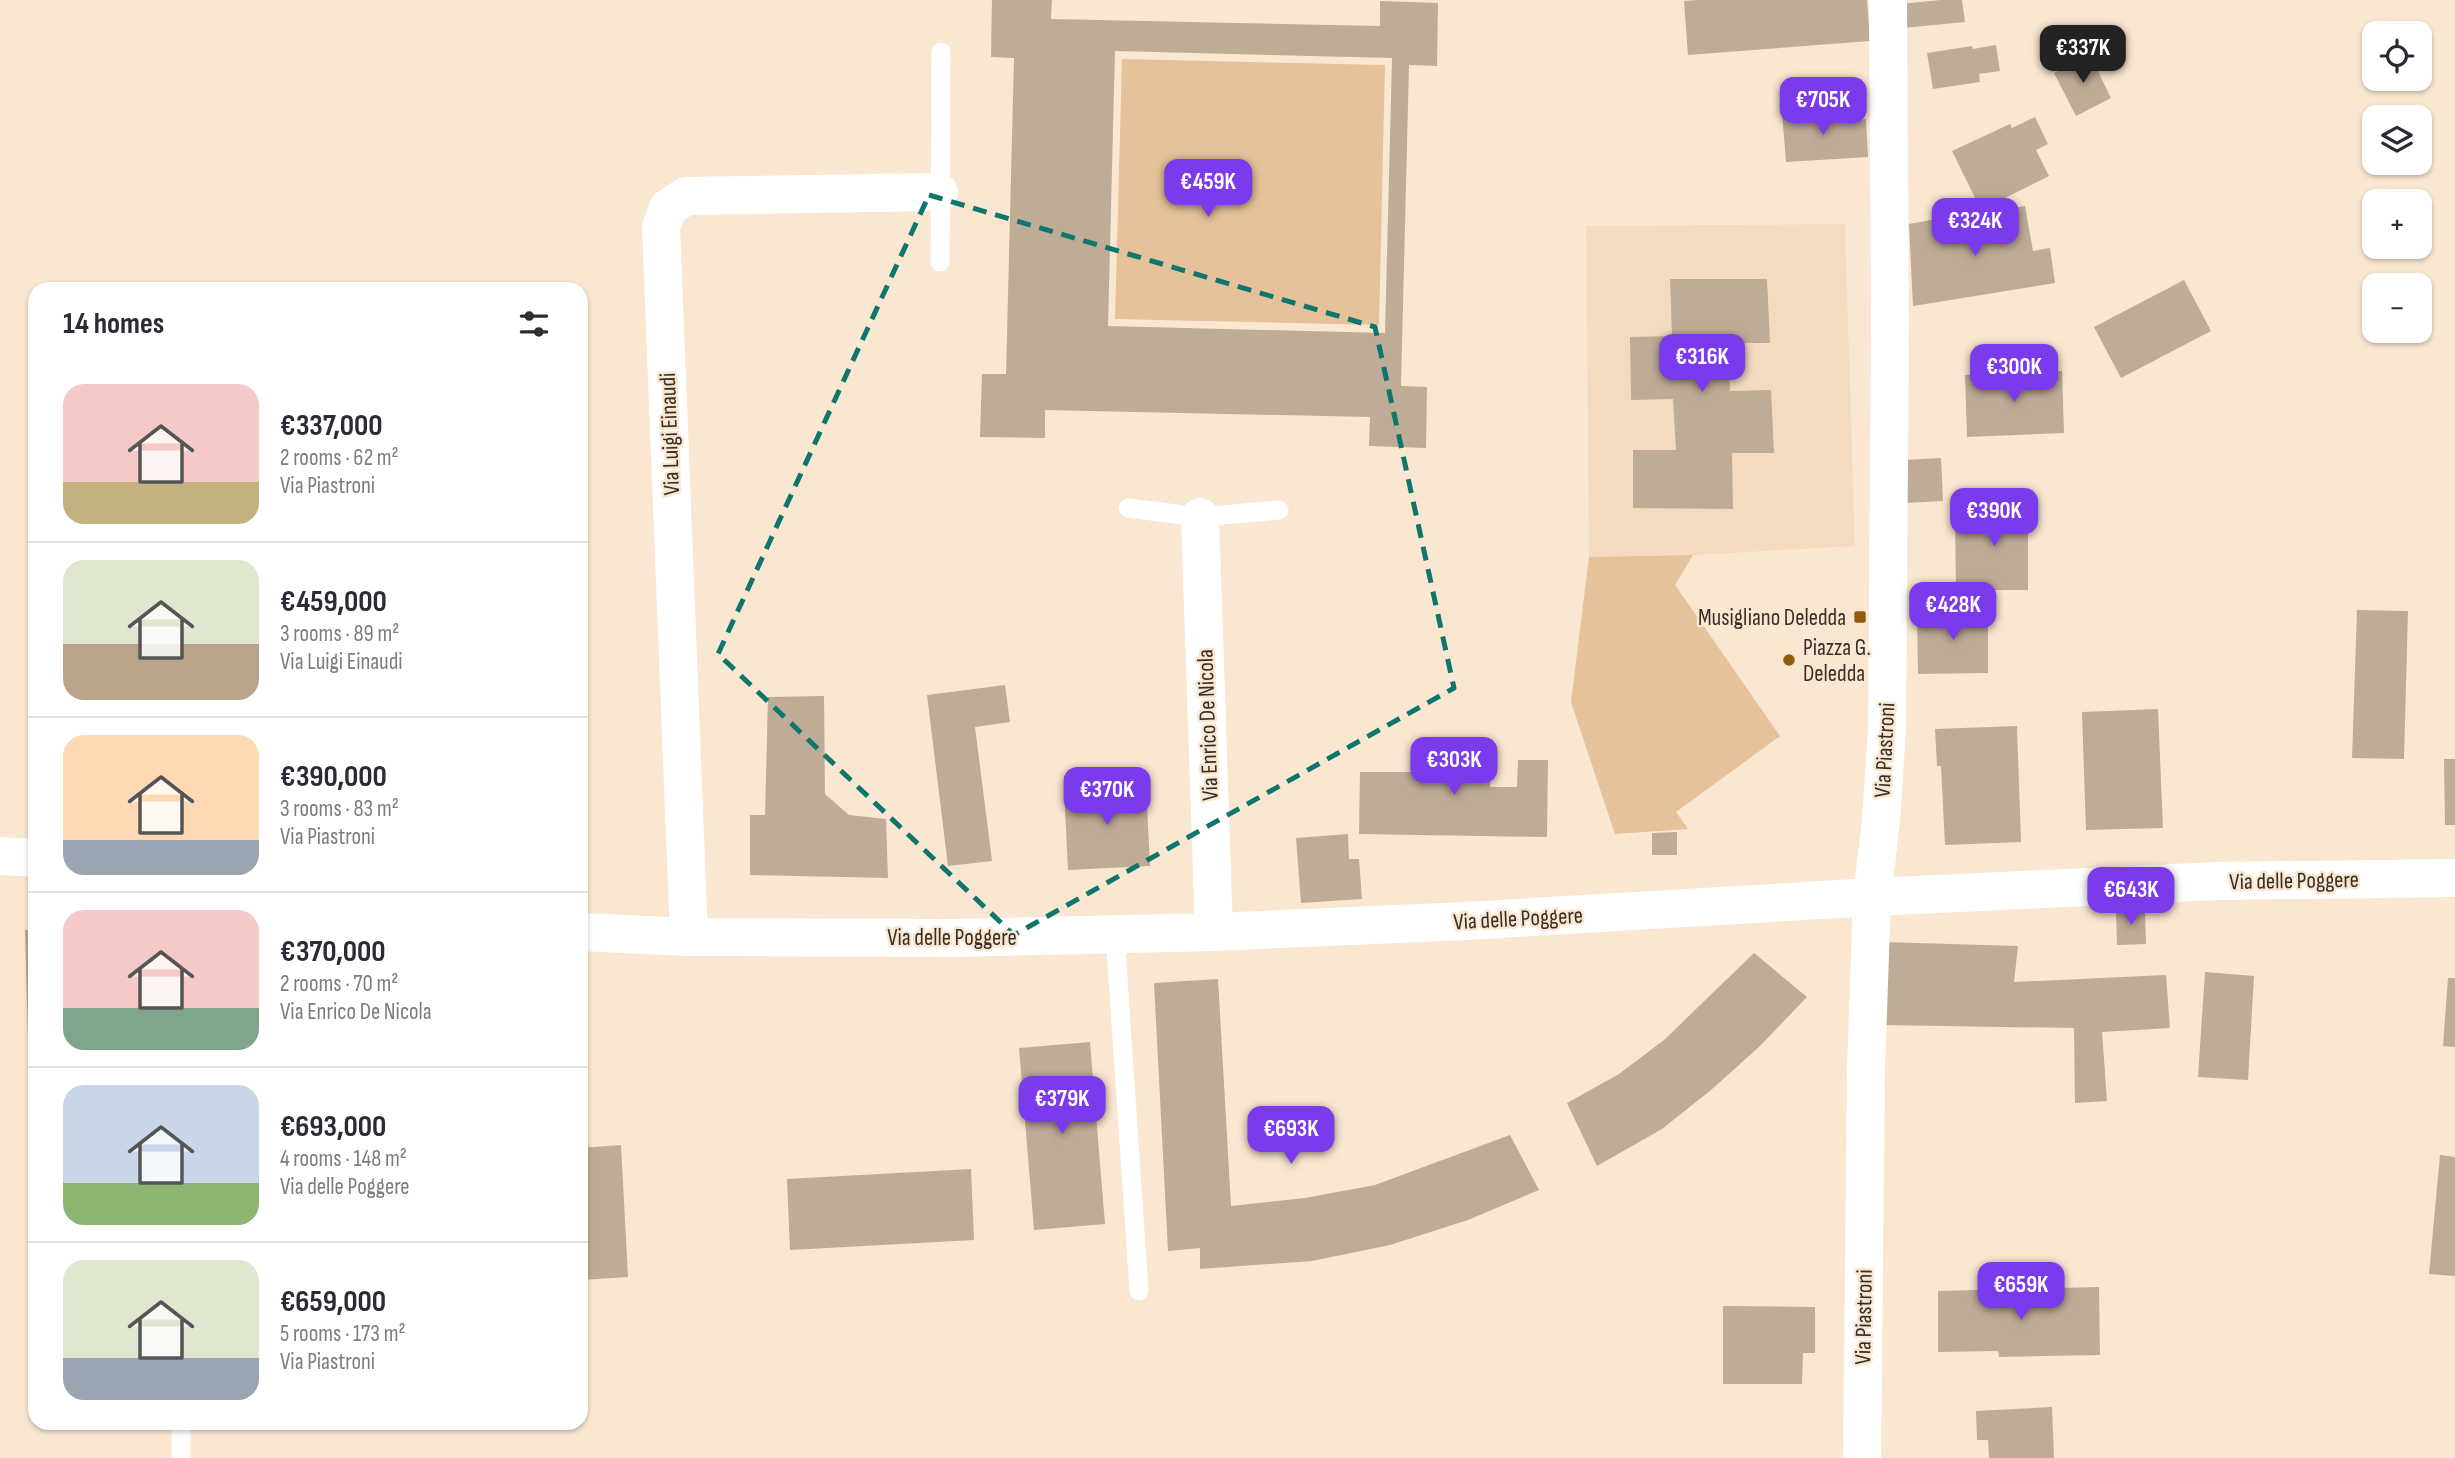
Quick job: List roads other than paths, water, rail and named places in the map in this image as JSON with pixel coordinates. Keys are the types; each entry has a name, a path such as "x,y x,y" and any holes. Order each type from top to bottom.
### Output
{"street":[{"name":"Via Piastroni","path":"1862,1458 1866,1070 1872,897 1881,821 1886,730 1890,335 1888,0"},
{"name":"Via Luigi Einaudi","path":"689,937 661,227 668,208 686,196 939,192"},
{"name":"Via Enrico De Nicola","path":"1200,517 1214,932"},
{"path":"0,856 28,858"},
{"name":"Via delle Poggere","path":"588,932 689,937 953,938 1214,932 2218,881 2455,878"}],"lane":[{"path":"940,262 941,52"},
{"path":"1128,508 1200,517 1279,510"},
{"path":"1115,934 1139,1291"},
{"path":"181,1430 181,1458"}],"place":[{"name":"Musigliano Deledda","path":"1860,617"},
{"name":"Piazza G. Deledda","path":"1789,660"}]}
